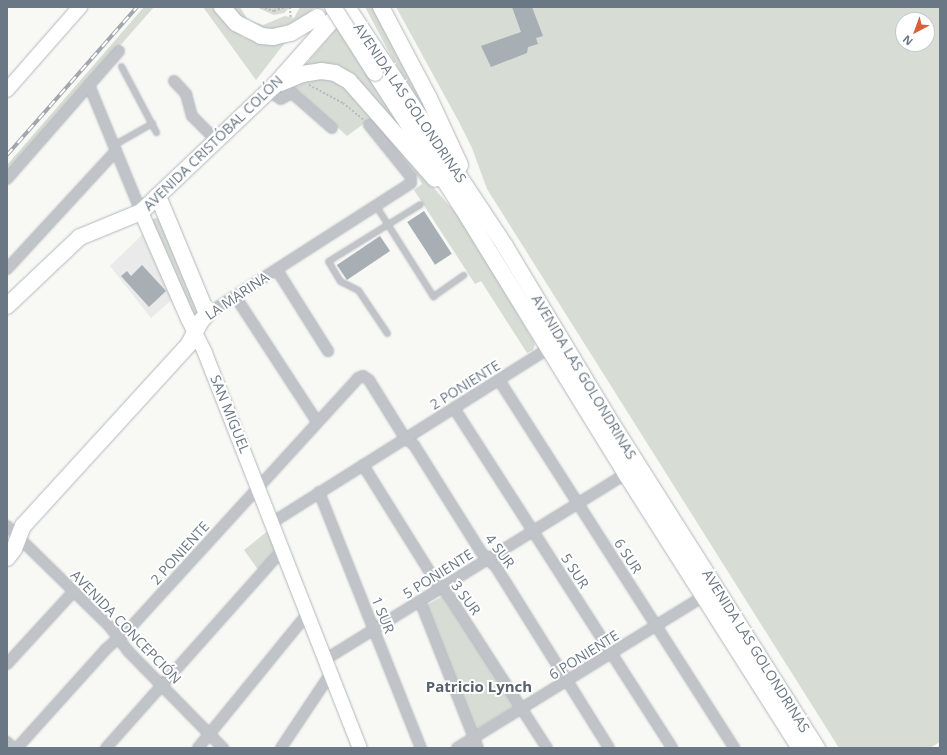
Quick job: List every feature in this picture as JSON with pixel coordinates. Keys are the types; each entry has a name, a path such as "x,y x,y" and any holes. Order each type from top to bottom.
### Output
{"main road":[{"path":"222,7 241,28 261,36 291,33 322,12"},
{"name":"AVENIDA LAS GOLONDRINAS","path":"333,7 470,193 598,416 626,474 704,596 813,747"},
{"name":"AVENIDA LAS GOLONDRINAS","path":"346,7 379,68 468,217 549,348 646,479 813,747"},
{"name":"AVENIDA CRISTÓBAL COLÓN","path":"7,306 80,237 141,212 272,88 346,7"},
{"path":"381,7 440,119 470,193"},
{"path":"315,40 322,12"},
{"path":"272,88 302,74 328,72 349,81 468,217"},
{"path":"158,196 207,314"},
{"name":"LA MARINA","path":"7,558 14,549 12,532 23,526 183,351 196,332 202,319 207,314"},
{"path":"626,474 636,474 646,479"}],"street":[{"path":"7,90 80,7"},
{"path":"7,179 119,51"},
{"path":"174,81 186,94 192,116 216,140"},
{"name":"SAN MIGUEL","path":"89,85 141,212 188,319 196,332 259,486 358,747"},
{"path":"272,88 280,99 293,93 332,128"},
{"name":"LA MARINA","path":"207,314 409,185 412,179 369,125"},
{"path":"7,269 115,148"},
{"path":"277,270 328,350"},
{"path":"235,296 317,422"},
{"name":"2 PONIENTE","path":"273,522 549,348"},
{"name":"2 PONIENTE","path":"17,748 317,422 358,378 363,376"},
{"name":"4 SUR","path":"363,376 369,380 405,438 414,445 568,682 609,748"},
{"name":"6 SUR","path":"499,380 734,748"},
{"name":"5 SUR","path":"454,408 672,748"},
{"name":"3 SUR","path":"363,465 442,588 450,596 547,748"},
{"name":"5 PONIENTE","path":"281,748 328,666 374,630 626,474"},
{"name":"1 SUR","path":"319,492 421,748"},
{"name":"AVENIDA CONCEPCIÓN","path":"12,532 74,591 119,638 128,651 223,748"},
{"path":"106,748 284,549"},
{"path":"7,664 74,591"},
{"name":"6 PONIENTE","path":"457,748 568,682 704,596"},
{"path":"420,601 478,748"},
{"path":"198,748 308,613"},
{"path":"7,742 13,748"}],"lane":[{"path":"121,66 156,132"},
{"path":"115,148 152,123"},
{"path":"387,333 358,290 340,281 328,261 420,204"},
{"path":"376,206 433,296 463,275"}],"path":[{"path":"261,7 274,11 285,7"},
{"path":"302,74 304,82 347,106 369,125"}],"shaded area":[{"path":"144,7 154,7 7,174 7,165"},
{"path":"203,7 217,7 231,26 243,37 261,42 287,40 256,80"},
{"path":"227,7 240,7 248,20 263,25 285,16 294,18 300,7 315,7 289,29 257,31"},
{"path":"256,7 290,7 284,13 274,15"},
{"path":"365,7 375,7 442,140 392,58"},
{"path":"396,7 940,7 940,742 930,748 839,748 487,189 472,148"},
{"path":"337,28 420,154 353,78 304,66"},
{"path":"315,76 340,81 461,219 533,340 535,344 533,350 527,353 481,281 475,284 414,190 422,184 414,171 369,120 347,136 291,85"},
{"path":"154,218 162,219 200,308 198,314 191,314 151,223"},
{"path":"144,233 174,298 151,318 110,266"},
{"path":"269,530 277,548 259,571 244,550"},
{"path":"443,596 515,706 475,730 427,605"}],"building":[{"path":"512,7 532,7 543,36 536,38 538,44 528,47 527,53 491,67 481,46 521,32"},
{"path":"424,211 452,254 435,265 407,222"},
{"path":"380,236 390,251 347,280 337,265"},
{"path":"142,265 166,291 149,307 121,276 127,271 131,276"}],"railway":[{"path":"7,155 137,7"}],"district":[{"name":"Patricio Lynch","path":"479,687"}]}
